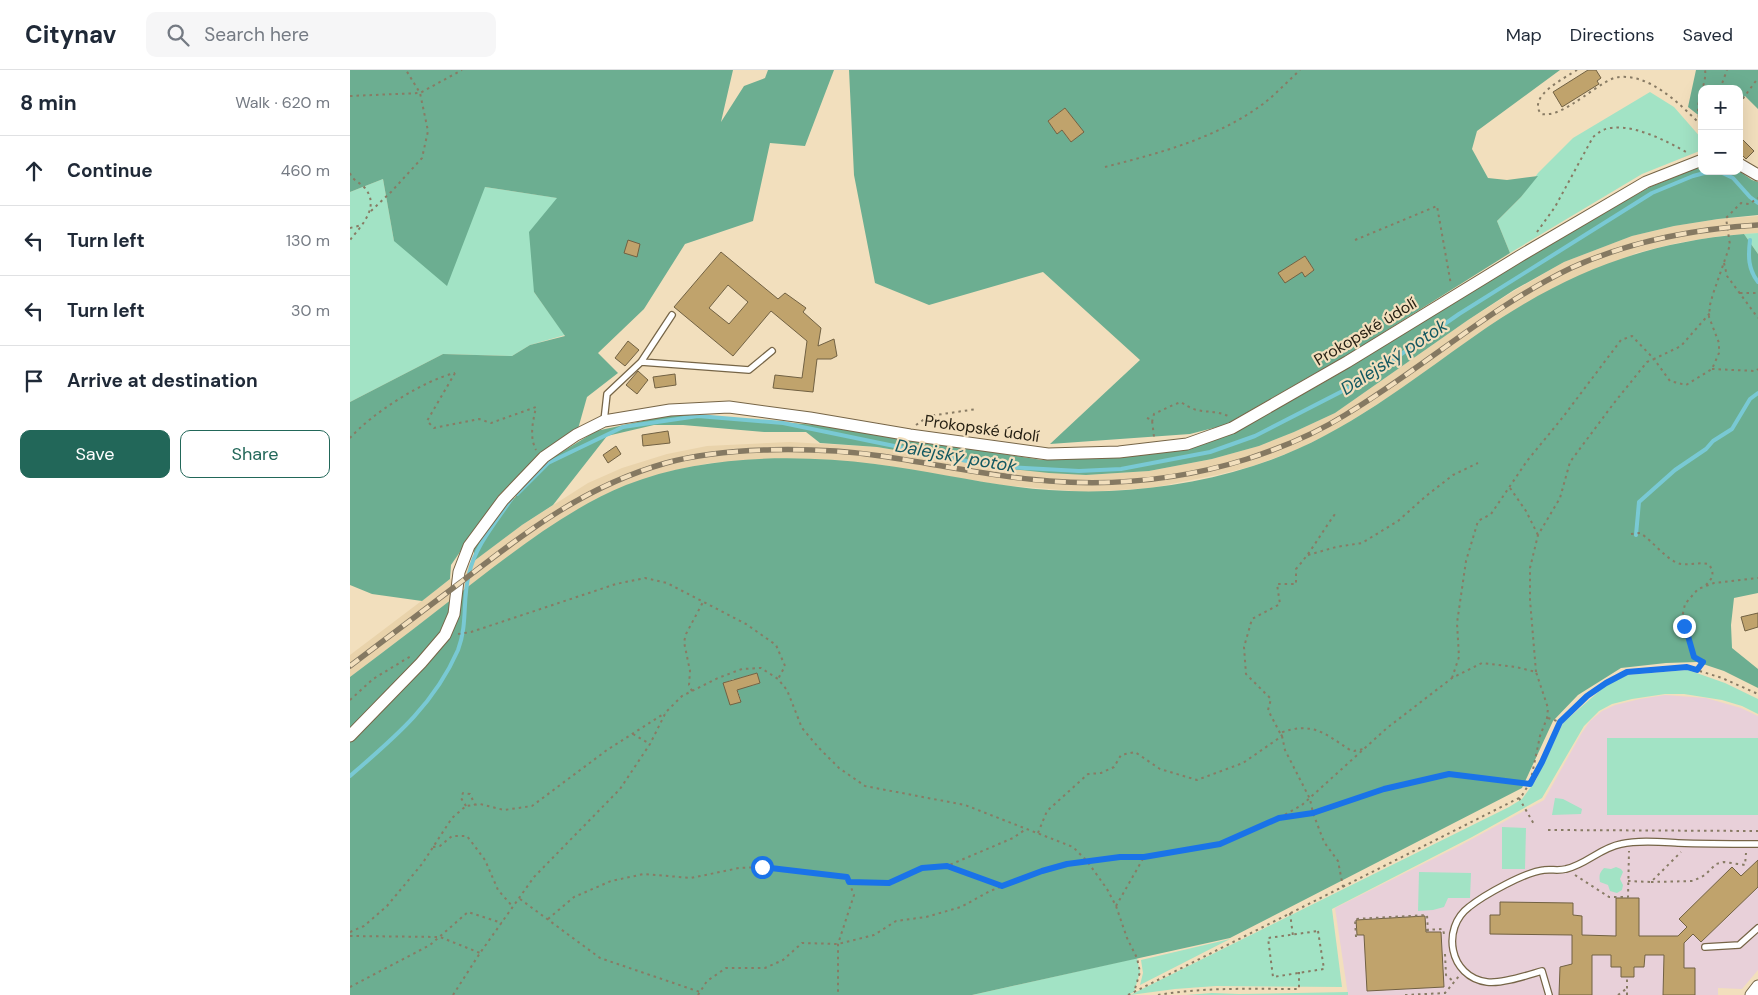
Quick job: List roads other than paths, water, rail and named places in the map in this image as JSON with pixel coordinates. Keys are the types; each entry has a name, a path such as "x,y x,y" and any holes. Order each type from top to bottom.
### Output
{"street":[{"name":"Prokopské údolí","path":"350,736 422,663 446,635 454,614 459,572 469,546 503,500 544,457 576,435 604,421 670,410 729,408 810,418 910,435 1048,454 1119,452 1187,444 1232,428 1348,362 1646,182 1698,162"},
{"path":"1743,166 1758,175"},
{"path":"1751,995 1758,986"}],"lane":[{"path":"604,421 607,394 641,362 672,315"},
{"path":"641,362 749,370 772,351"},
{"path":"1549,995 1542,971 1487,982 1463,971 1454,956 1452,943 1454,930 1460,917 1468,908 1530,873 1568,868 1590,860 1609,847 1622,844 1758,844"},
{"path":"1705,947 1738,945 1758,928"}],"waterway":[{"name":"Dalejský potok","path":"517,494 548,463 623,427 698,416 783,423 991,466 1079,471 1121,469 1210,452 1255,436 1364,380 1459,314 1652,193 1698,175"},
{"name":"Dalejský potok","path":"1727,175 1733,178 1758,203"},
{"path":"1750,240 1750,262 1752,272 1758,282"},
{"path":"1636,535 1639,502 1675,470 1732,429 1750,399 1758,393"},
{"name":"Dalejský potok","path":"350,776 412,719 437,688 448,670 461,640 467,584 472,564 487,535 512,498"}],"railway":[{"path":"350,666 509,545 558,512 609,484 666,463 717,453 802,450 881,456 1049,481 1124,482 1199,472 1260,455 1322,428 1373,397 1512,301 1571,268 1616,250 1663,238 1686,233 1758,225"}]}
